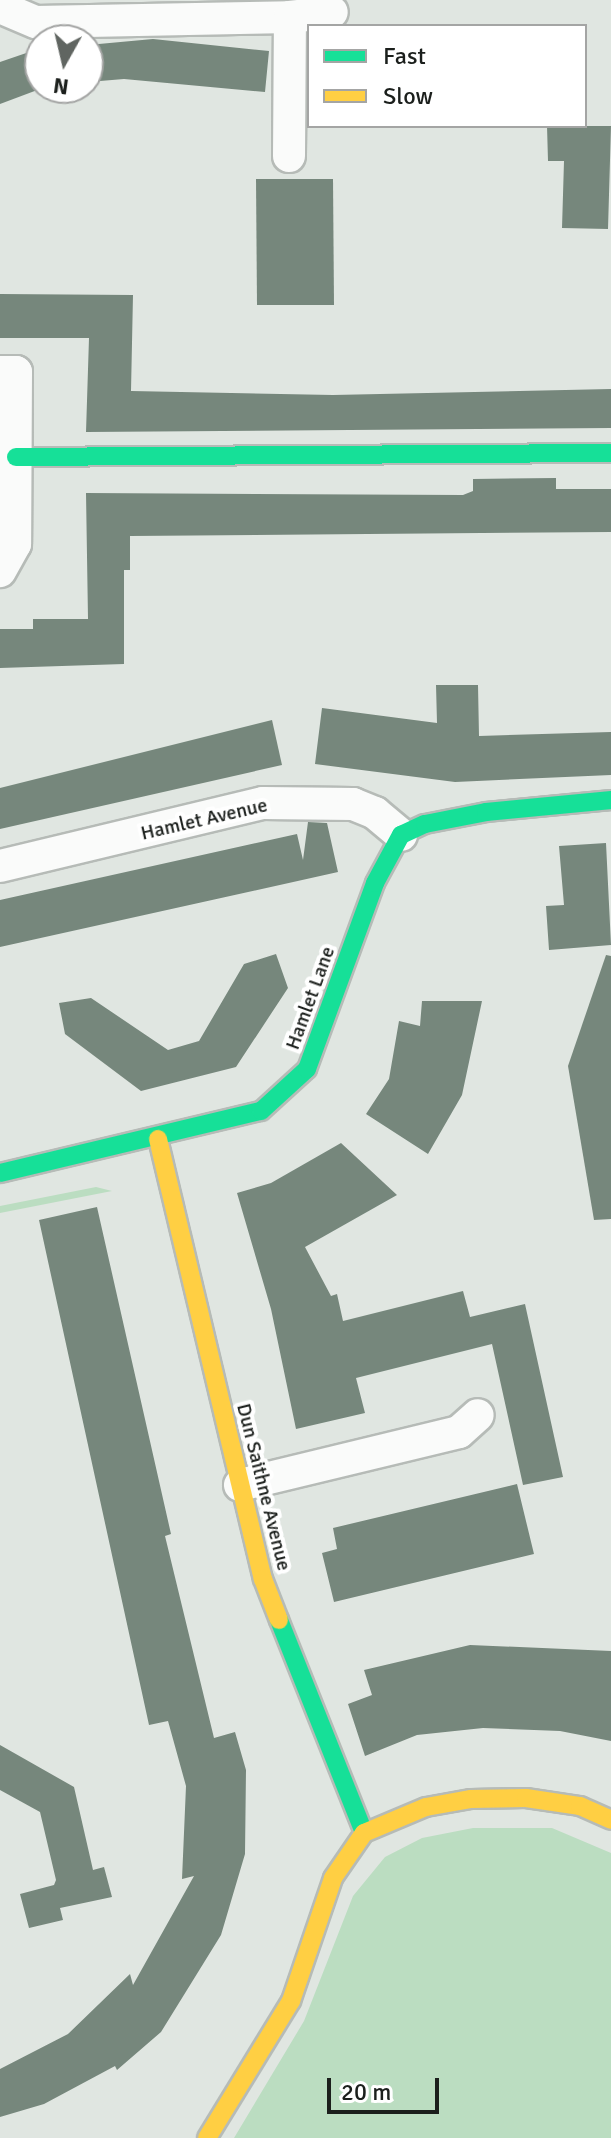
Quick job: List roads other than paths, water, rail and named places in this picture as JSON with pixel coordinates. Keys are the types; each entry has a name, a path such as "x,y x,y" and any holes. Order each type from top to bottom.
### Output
{"street":[{"path":"0,7 36,22 290,17 332,12"},
{"path":"289,156 290,17"},
{"path":"0,372 16,372 15,544 0,571"},
{"path":"16,457 611,453"},
{"path":"401,835 425,824 486,812 611,800"},
{"name":"Hamlet Avenue","path":"0,866 263,803 353,804 375,813 401,835"},
{"name":"Hamlet Lane","path":"0,1173 158,1139 261,1111 307,1069 375,883 401,835"},
{"name":"Dun Saithne Avenue","path":"158,1139 240,1485 276,1621 364,1833"},
{"path":"240,1485 459,1432 478,1415"},
{"path":"207,2138 291,2001 333,1878 364,1833 426,1807 471,1799 567,1804 611,1820"}]}
